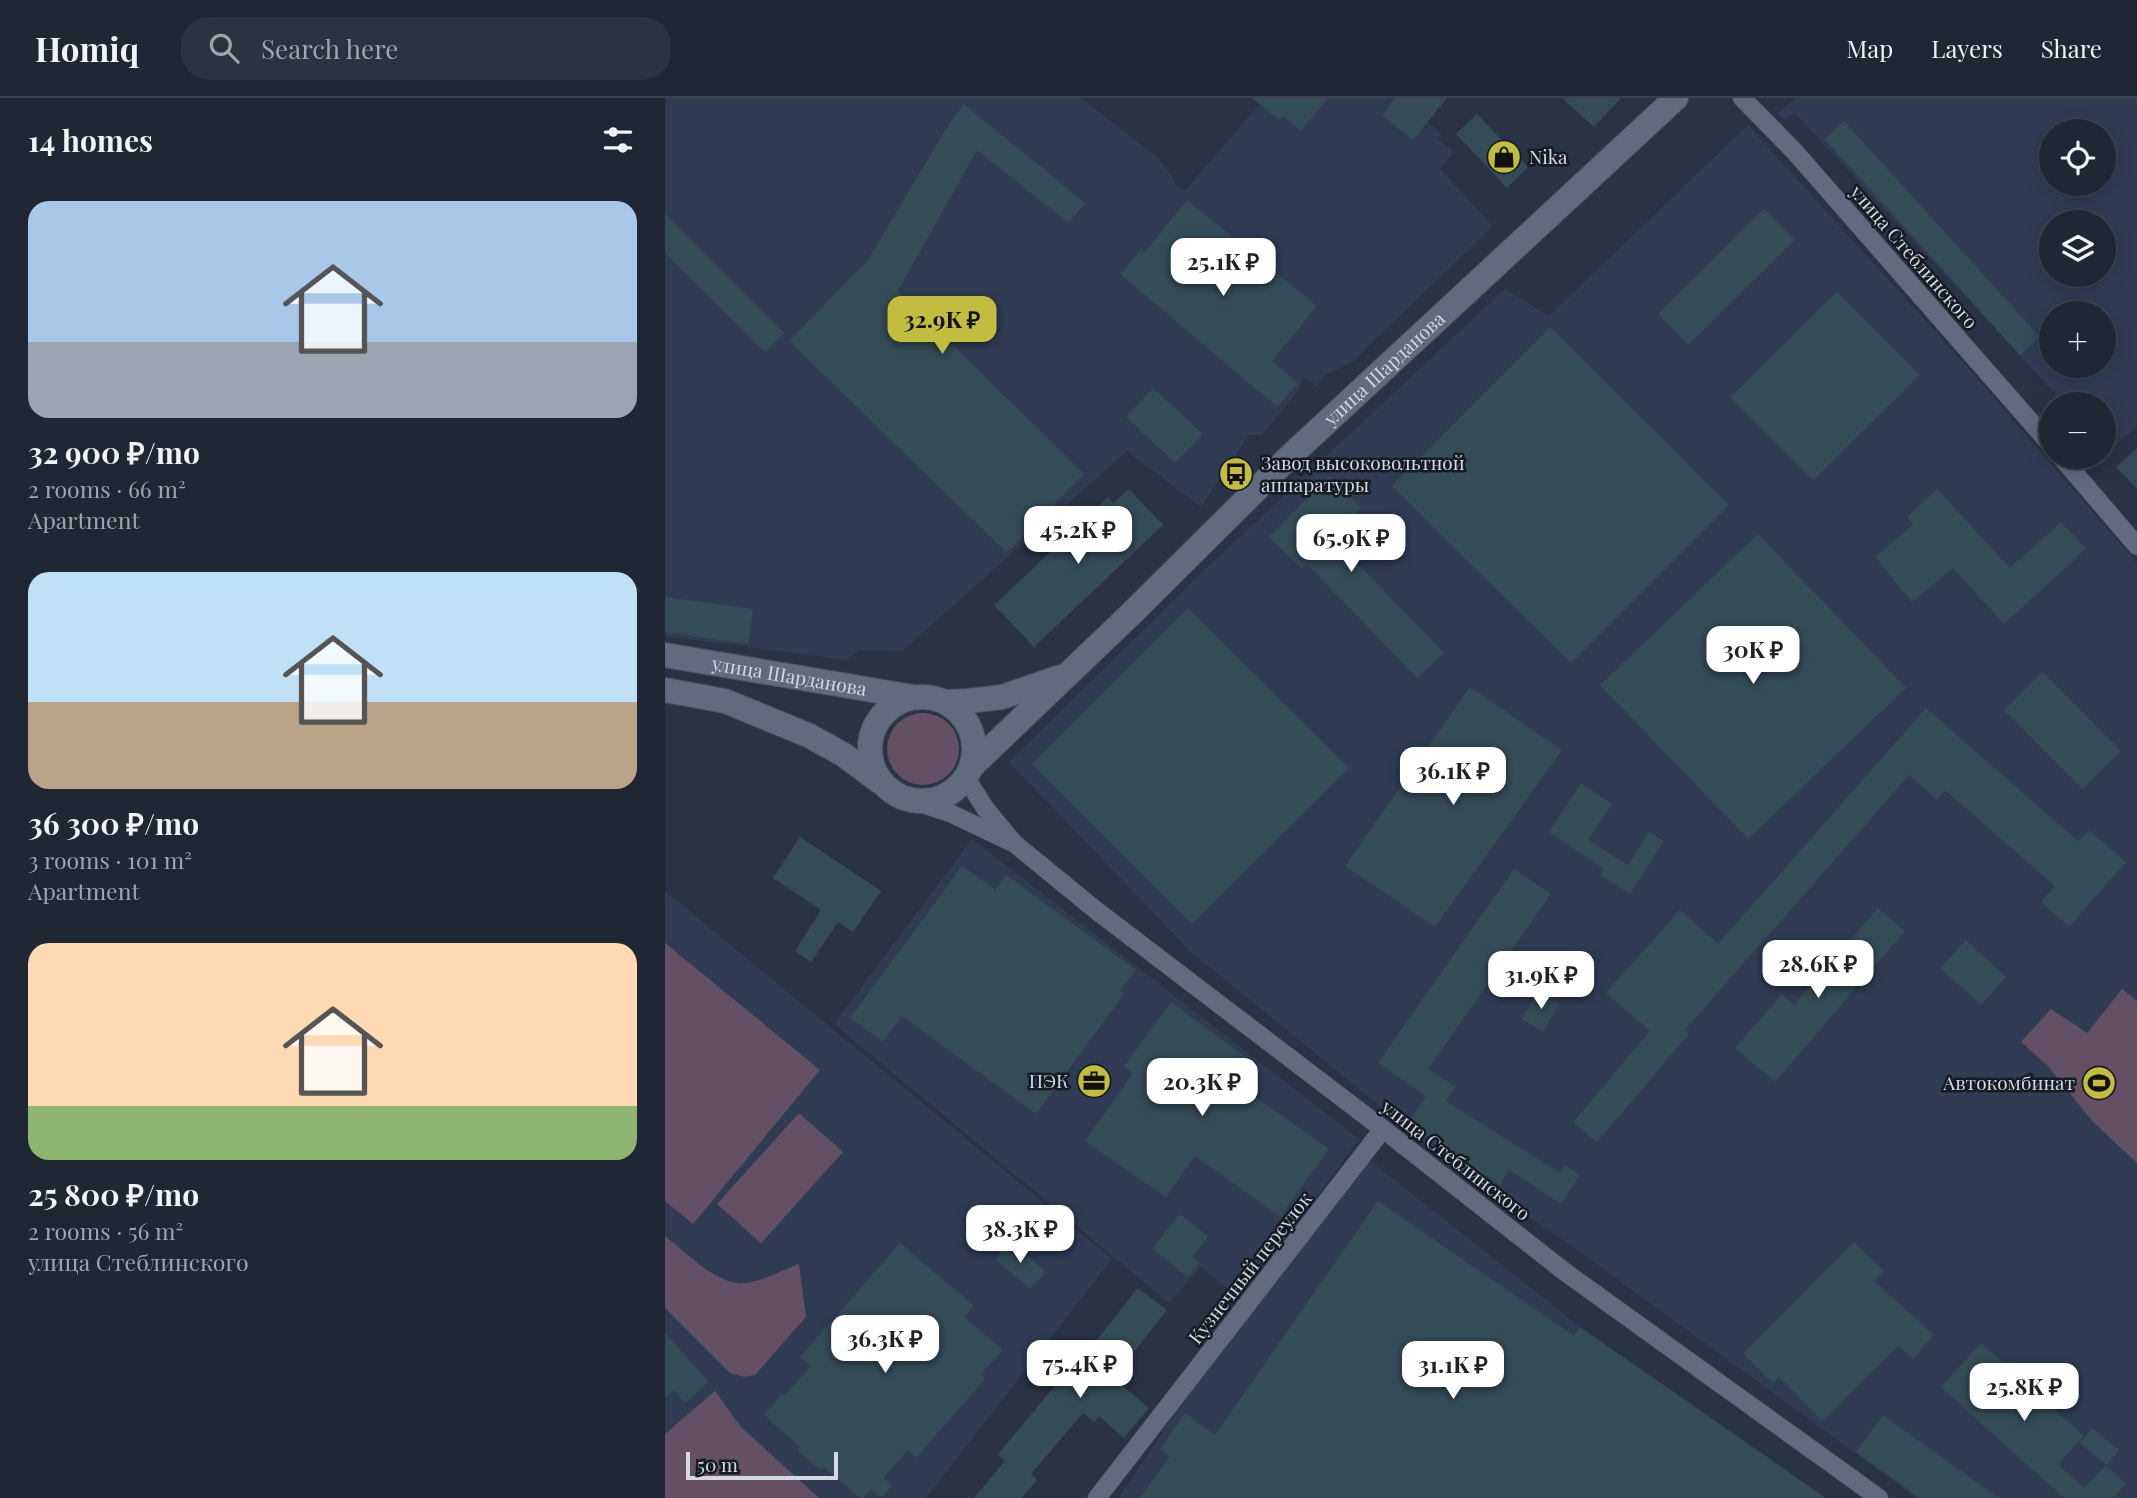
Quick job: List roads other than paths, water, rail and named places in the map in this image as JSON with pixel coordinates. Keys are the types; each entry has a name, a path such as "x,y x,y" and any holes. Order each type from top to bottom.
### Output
{"main road":[{"name":"улица Шарданова","path":"969,773 1287,458 1676,98"},
{"name":"улица Шарданова","path":"665,655 913,697"},
{"path":"945,702 1002,697 1067,674"},
{"name":"улица Шарданова","path":"665,690 725,701 810,736 880,781"},
{"path":"913,697 934,698 945,702 957,710 967,722 973,737 975,752 969,773 956,789 943,797 913,801 894,794 880,781 869,756 869,743 879,718 888,708 913,697"}],"street":[{"name":"улица Стеблинского","path":"1742,98 1795,152 2039,431"},
{"path":"2071,469 2137,546"},
{"path":"969,773 985,808 1015,844"},
{"path":"913,801 950,813 1015,844"},
{"name":"улица Стеблинского","path":"1015,844 1097,911 1565,1272 1879,1498"},
{"name":"Кузнечный переулок","path":"1097,1498 1383,1129"}],"place":[{"name":"Nika","path":"1504,157"},
{"name":"Завод высоковольтной аппаратуры","path":"1236,474"},
{"name":"ПЭК","path":"1094,1081"},
{"name":"Автокомбинат","path":"2099,1083"}]}
